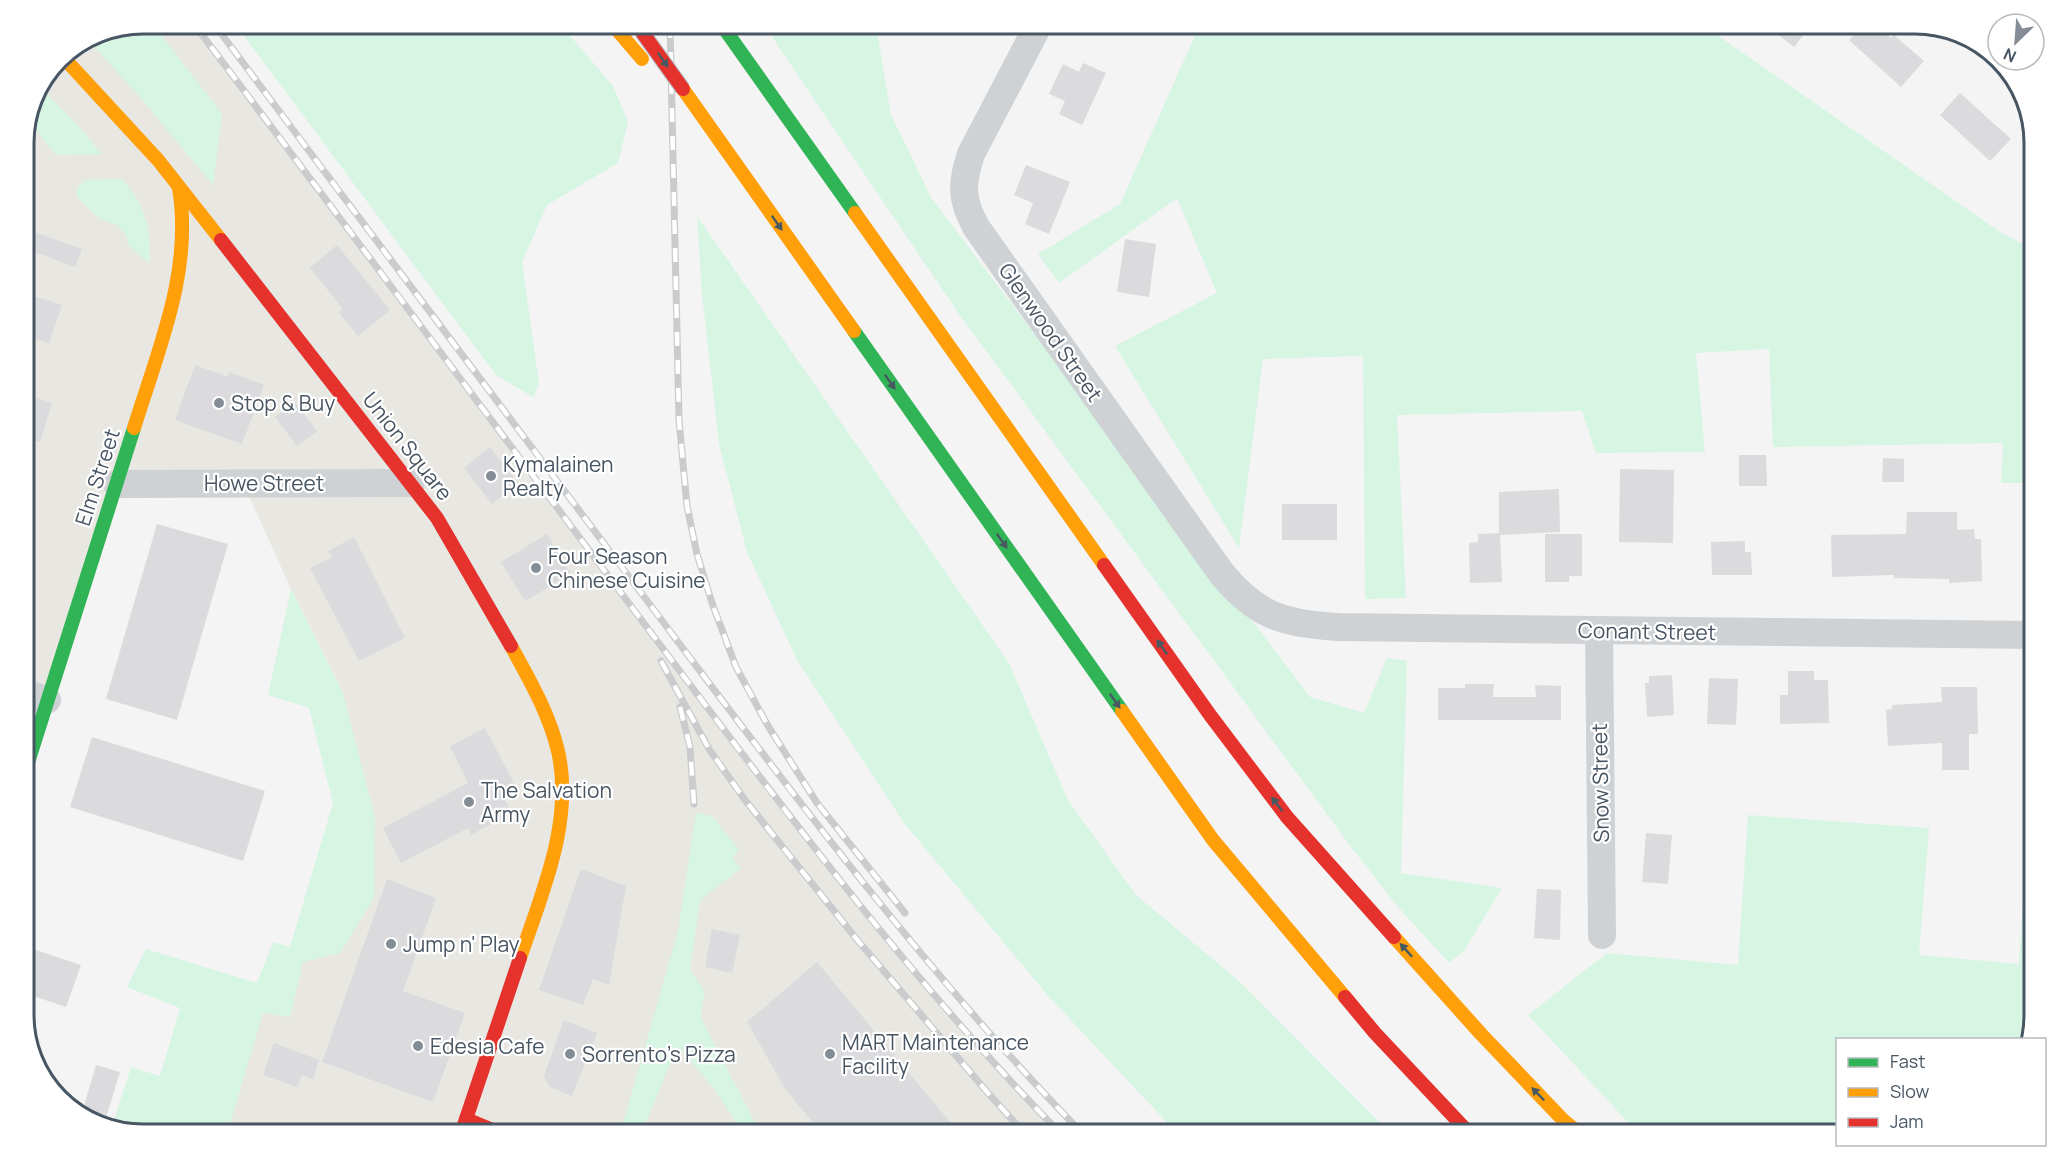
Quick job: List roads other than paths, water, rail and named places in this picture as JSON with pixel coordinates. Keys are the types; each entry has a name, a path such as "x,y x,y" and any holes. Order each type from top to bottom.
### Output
{"main road":[{"path":"620,34 645,63"},
{"path":"644,34 1213,840 1375,1033 1461,1124"},
{"path":"728,34 1203,705 1287,817 1481,1034 1568,1124"},
{"path":"744,34 828,173"},
{"name":"Union Square","path":"70,64 158,160 411,483 457,549 543,706 556,745 562,792 559,824 548,878 464,1124"},
{"path":"662,83 760,198"},
{"name":"Elm Street","path":"36,696 117,484 175,298 184,231 179,188"},
{"path":"466,1119 478,1124"}],"street":[{"name":"Glenwood Street","path":"1034,34 971,154 965,173 963,193 967,209 976,227 1222,574 1241,595 1263,612"},
{"name":"Howe Street","path":"117,484 411,483"},
{"name":"Conant Street","path":"1263,612 1299,623 1338,627 2024,635"},
{"name":"Snow Street","path":"1599,630 1602,935"}],"railway":[{"path":"202,34 796,825 898,952 1005,1075 1052,1124"},
{"path":"222,34 804,808 911,942 1024,1072 1073,1124"},
{"path":"670,34 679,420 687,506 697,554 712,603 736,667 768,726 817,803 905,913"},
{"path":"661,661 709,749 745,800 859,942 1016,1124"},
{"path":"680,707 690,747 694,804"}],"place":[{"name":"Stop & Buy","path":"219,403"},
{"name":"Kymalainen Realty","path":"491,476"},
{"name":"Four Season Chinese Cuisine","path":"536,568"},
{"name":"The Salvation Army","path":"469,802"},
{"name":"Jump n' Play","path":"391,944"},
{"name":"Edesia Cafe","path":"418,1046"},
{"name":"Sorrento's Pizza","path":"570,1054"},
{"name":"MART Maintenance Facility","path":"830,1054"}]}
